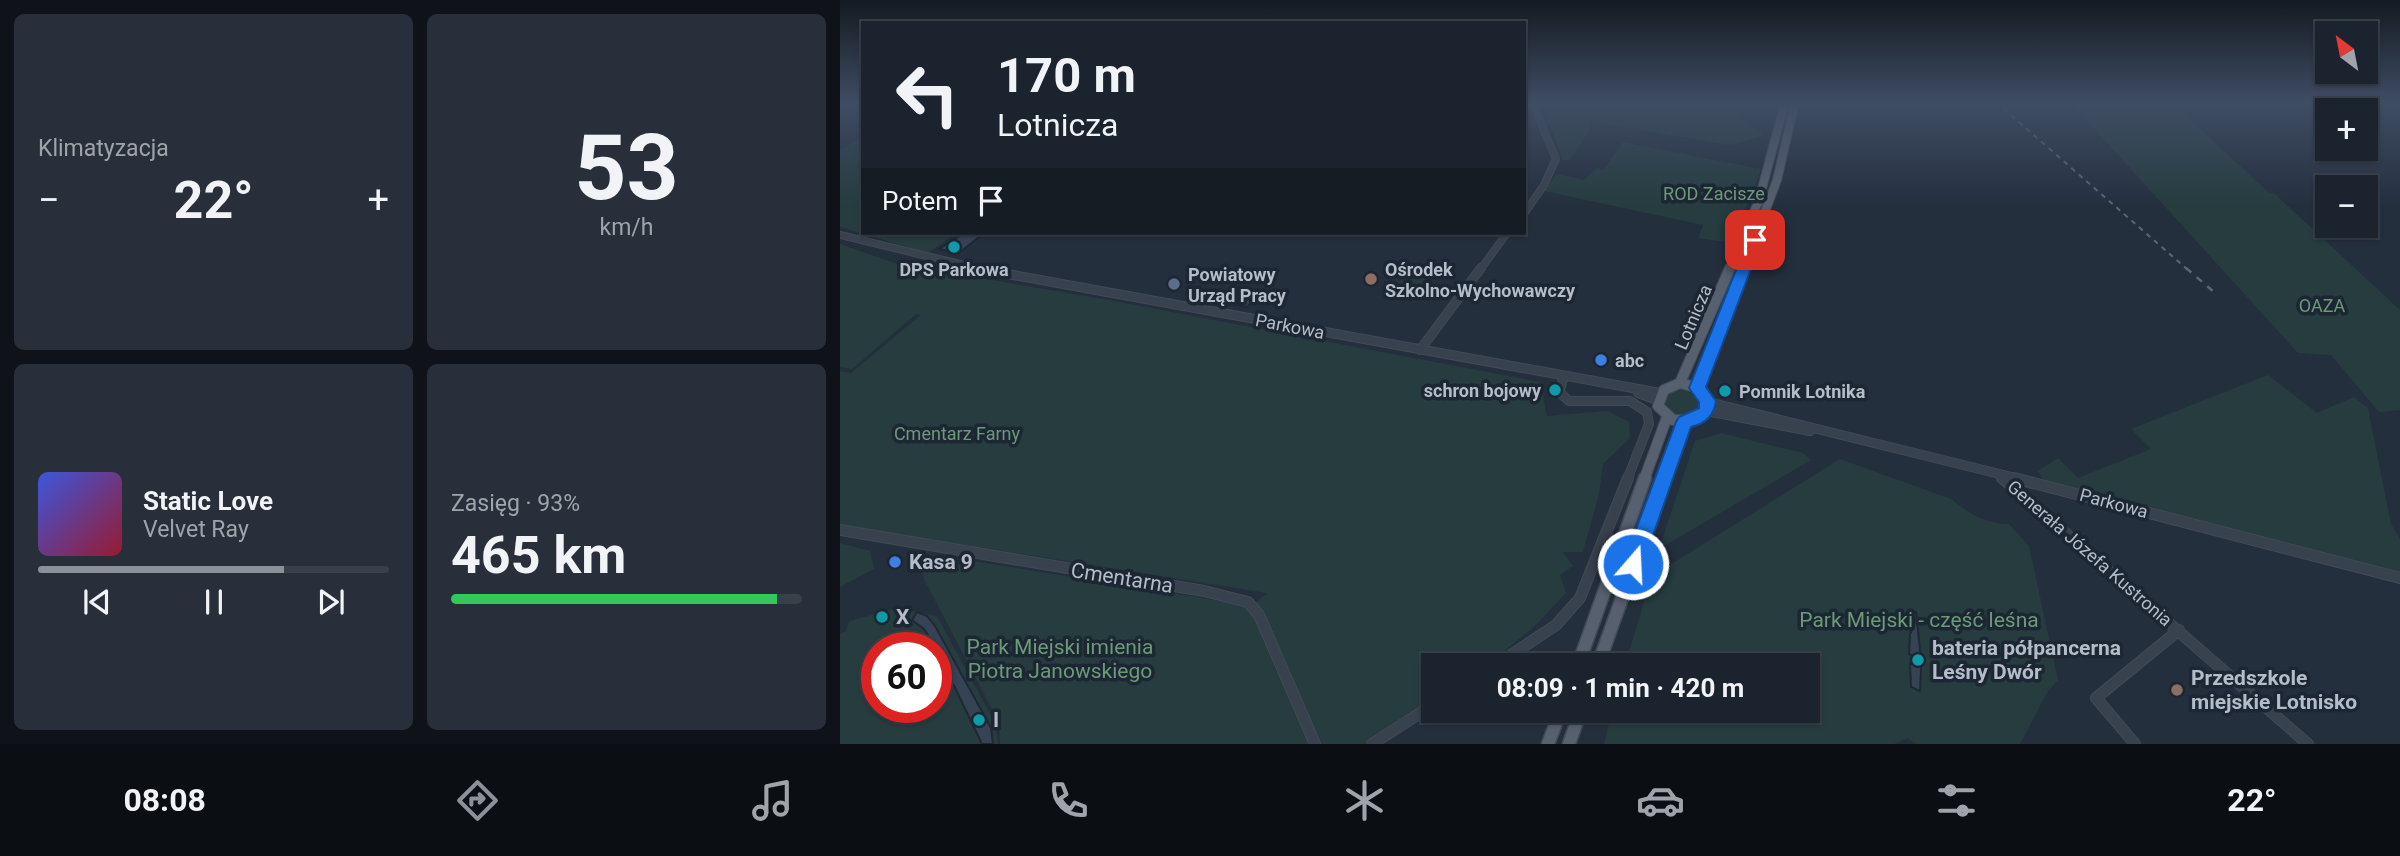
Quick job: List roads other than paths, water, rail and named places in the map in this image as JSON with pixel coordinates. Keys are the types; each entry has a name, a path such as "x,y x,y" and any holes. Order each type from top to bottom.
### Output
{"main road":[{"name":"Lotnicza","path":"1680,383 1763,191 1776,137"},
{"name":"Lotnicza","path":"1698,388 1777,180 1787,137"},
{"path":"1680,383 1698,388 1707,406 1694,420 1685,422 1667,417 1658,406 1659,396 1668,386 1680,383"},
{"path":"1582,653 1667,417"},
{"path":"1602,653 1685,422"},
{"path":"1548,744 1556,723"},
{"path":"1569,744 1576,723"}],"street":[{"path":"1526,211 1544,185 1556,159 1547,137"},
{"name":"Parkowa","path":"840,235 958,265 1659,396"},
{"path":"1420,350 1506,235"},
{"path":"1514,653 1556,625 1580,598 1649,424 1646,411 1640,405 1624,399 1569,401 1559,392 1564,377"},
{"name":"Parkowa","path":"1707,406 1789,429 1827,433 1982,469 2400,578"},
{"name":"Generała Józefa Kustronia","path":"2001,476 2308,744"},
{"name":"Cmentarna","path":"840,530 1204,591 1248,602 1259,615 1315,744"},
{"name":"Generała Józefa Kustronia","path":"2135,744 2096,698 2179,630"},
{"path":"1372,744 1421,713"}],"railway":[{"path":"2036,137 2188,270"},
{"path":"2186,268 2214,292"}],"place":[{"name":"DPS Parkowa","path":"954,247"},
{"name":"Ośrodek Szkolno-Wychowawczy","path":"1371,279"},
{"name":"Powiatowy Urząd Pracy","path":"1174,284"},
{"name":"abc","path":"1601,360"},
{"name":"schron bojowy","path":"1555,390"},
{"name":"Pomnik Lotnika","path":"1725,391"},
{"name":"Kasa 9","path":"895,562"},
{"name":"X","path":"882,617"},
{"name":"bateria półpancerna Leśny Dwór","path":"1918,660"},
{"name":"Przedszkole miejskie Lotnisko","path":"2177,690"},
{"name":"I","path":"979,720"}],"park label":[{"name":"ROD Zacisze","path":"1714,193"},
{"name":"OAZA","path":"2322,305"},
{"name":"Cmentarz Farny","path":"957,433"},
{"name":"Park Miejski - część leśna","path":"1919,620"},
{"name":"Park Miejski imienia Piotra Janowskiego","path":"1060,659"}]}
